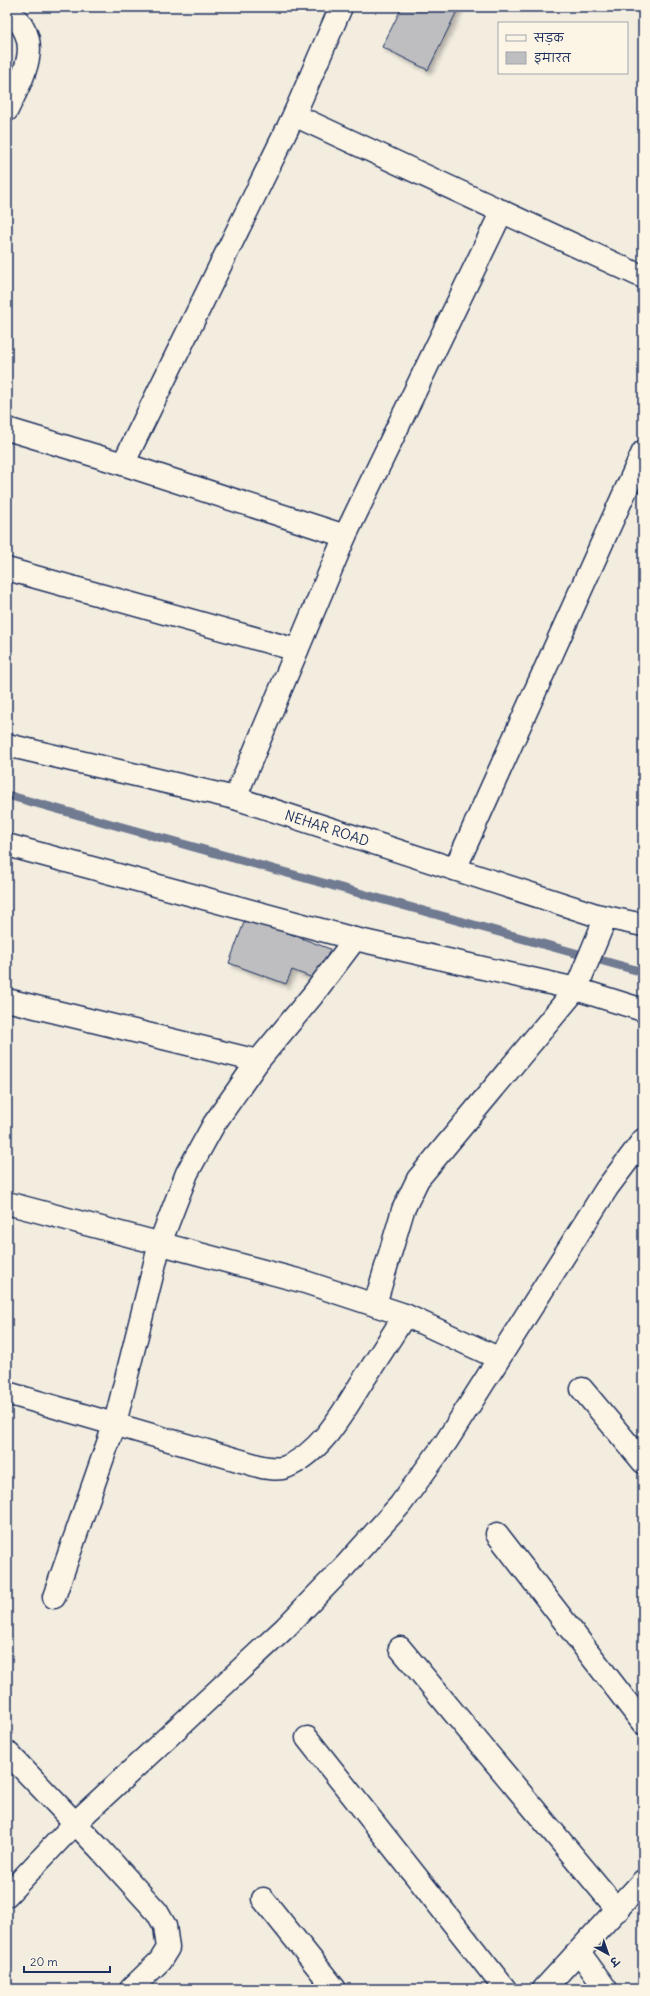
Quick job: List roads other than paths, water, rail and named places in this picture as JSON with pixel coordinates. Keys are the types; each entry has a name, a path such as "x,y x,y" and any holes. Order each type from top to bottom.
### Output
{"street":[{"path":"123,464 294,115 341,7"},
{"path":"7,11 22,25 29,40 30,53 24,73 7,110"},
{"path":"294,115 643,277"},
{"path":"235,798 345,536 502,211"},
{"path":"7,429 123,464 345,536"},
{"path":"455,869 643,452"},
{"path":"7,569 297,650"},
{"name":"NEHAR ROAD","path":"7,745 235,798 455,869 602,926 643,925"},
{"path":"7,845 355,939 576,989 643,1010"},
{"path":"375,1304 403,1210 418,1179 576,989 602,926"},
{"path":"54,1597 116,1423 160,1243 190,1167 214,1124 258,1061 312,996 355,939"},
{"path":"7,1000 258,1061"},
{"path":"7,1895 75,1823 285,1628 345,1566 400,1505 441,1448 607,1188 643,1140"},
{"path":"7,1203 305,1282 375,1304 405,1315 498,1358"},
{"path":"7,1393 116,1423 262,1467 276,1469 286,1467 302,1458 321,1441 340,1417 405,1315"},
{"path":"582,1389 643,1462"},
{"path":"497,1534 643,1724"},
{"path":"400,1648 618,1910"},
{"path":"307,1738 505,1989"},
{"path":"7,1752 157,1912 165,1926 168,1948 160,1961 131,1989"},
{"path":"544,1989 643,1881"},
{"path":"263,1899 335,1989"},
{"path":"579,1952 606,1989"}],"waterway":[{"path":"7,795 643,972"}]}
